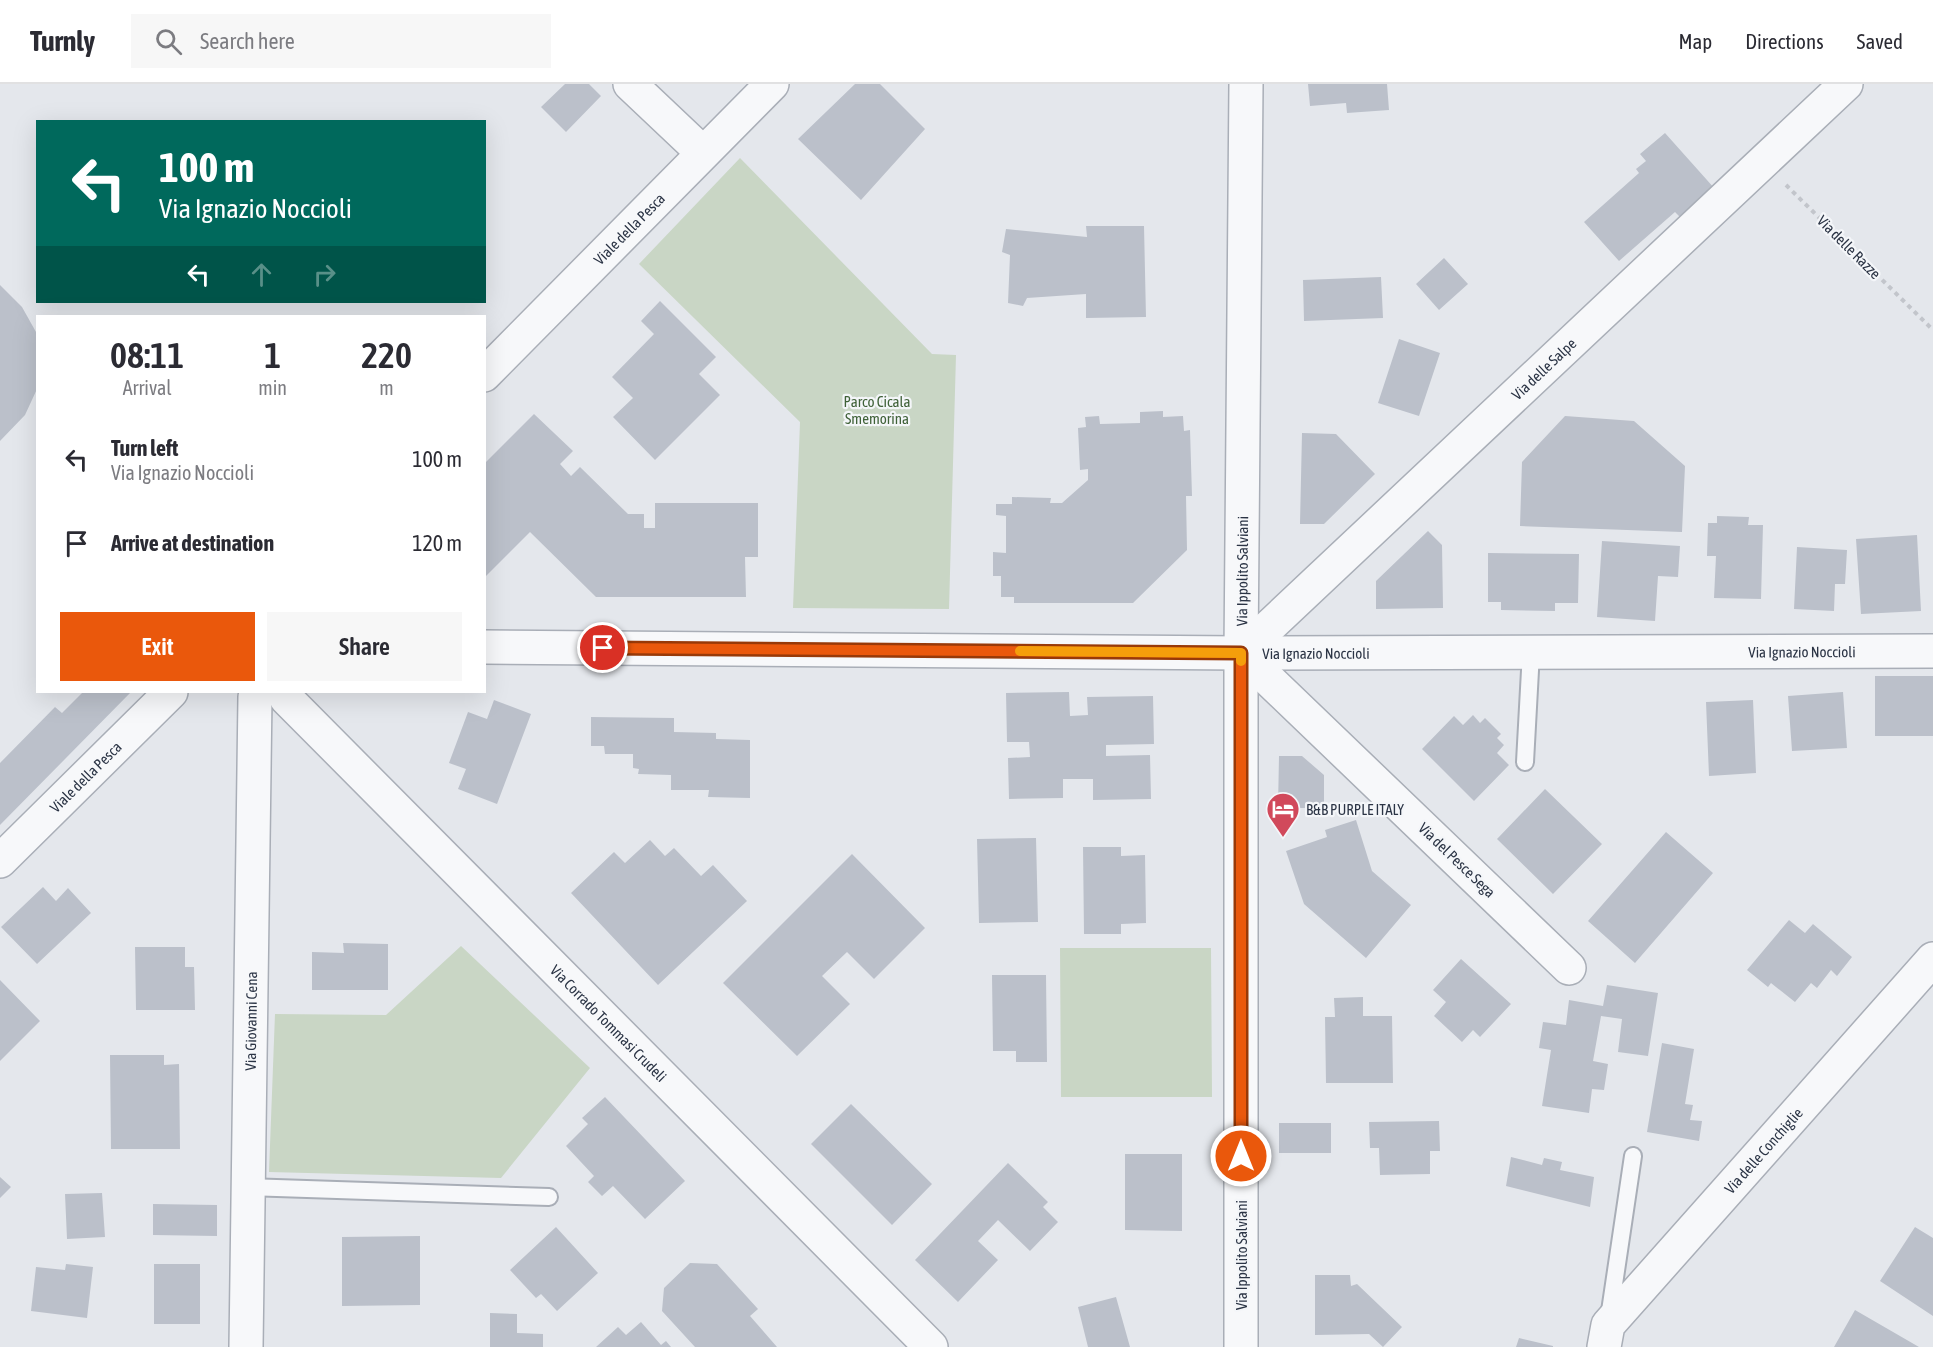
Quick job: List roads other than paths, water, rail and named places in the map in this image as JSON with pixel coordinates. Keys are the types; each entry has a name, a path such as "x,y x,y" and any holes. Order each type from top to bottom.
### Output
{"street":[{"path":"630,84 703,153"},
{"name":"Viale della Pesca","path":"486,373 772,84"},
{"name":"Via Ippolito Salviani","path":"1241,1347 1241,653 1246,84"},
{"name":"Via delle Salpe","path":"1241,653 1846,84"},
{"name":"Via Ignazio Noccioli","path":"486,648 1241,653 1933,651"},
{"name":"Via del Pesce Sega","path":"1241,653 1569,968"},
{"name":"Viale della Pesca","path":"0,861 170,693"},
{"name":"Via Giovanni Cena","path":"246,1347 248,1187 271,695"},
{"name":"Via Corrado Tommasi Crudeli","path":"271,695 931,1347"},
{"name":"Via delle Conchiglie","path":"1606,1336 1933,959"}],"lane":[{"path":"1525,762 1531,652"},
{"path":"1606,1336 1633,1156"},
{"path":"248,1187 549,1197"}],"place":[{"name":"B&B PURPLE ITALY","path":"1283,838"}],"park label":[{"name":"Parco Cicala Smemorina","path":"877,410"}]}
